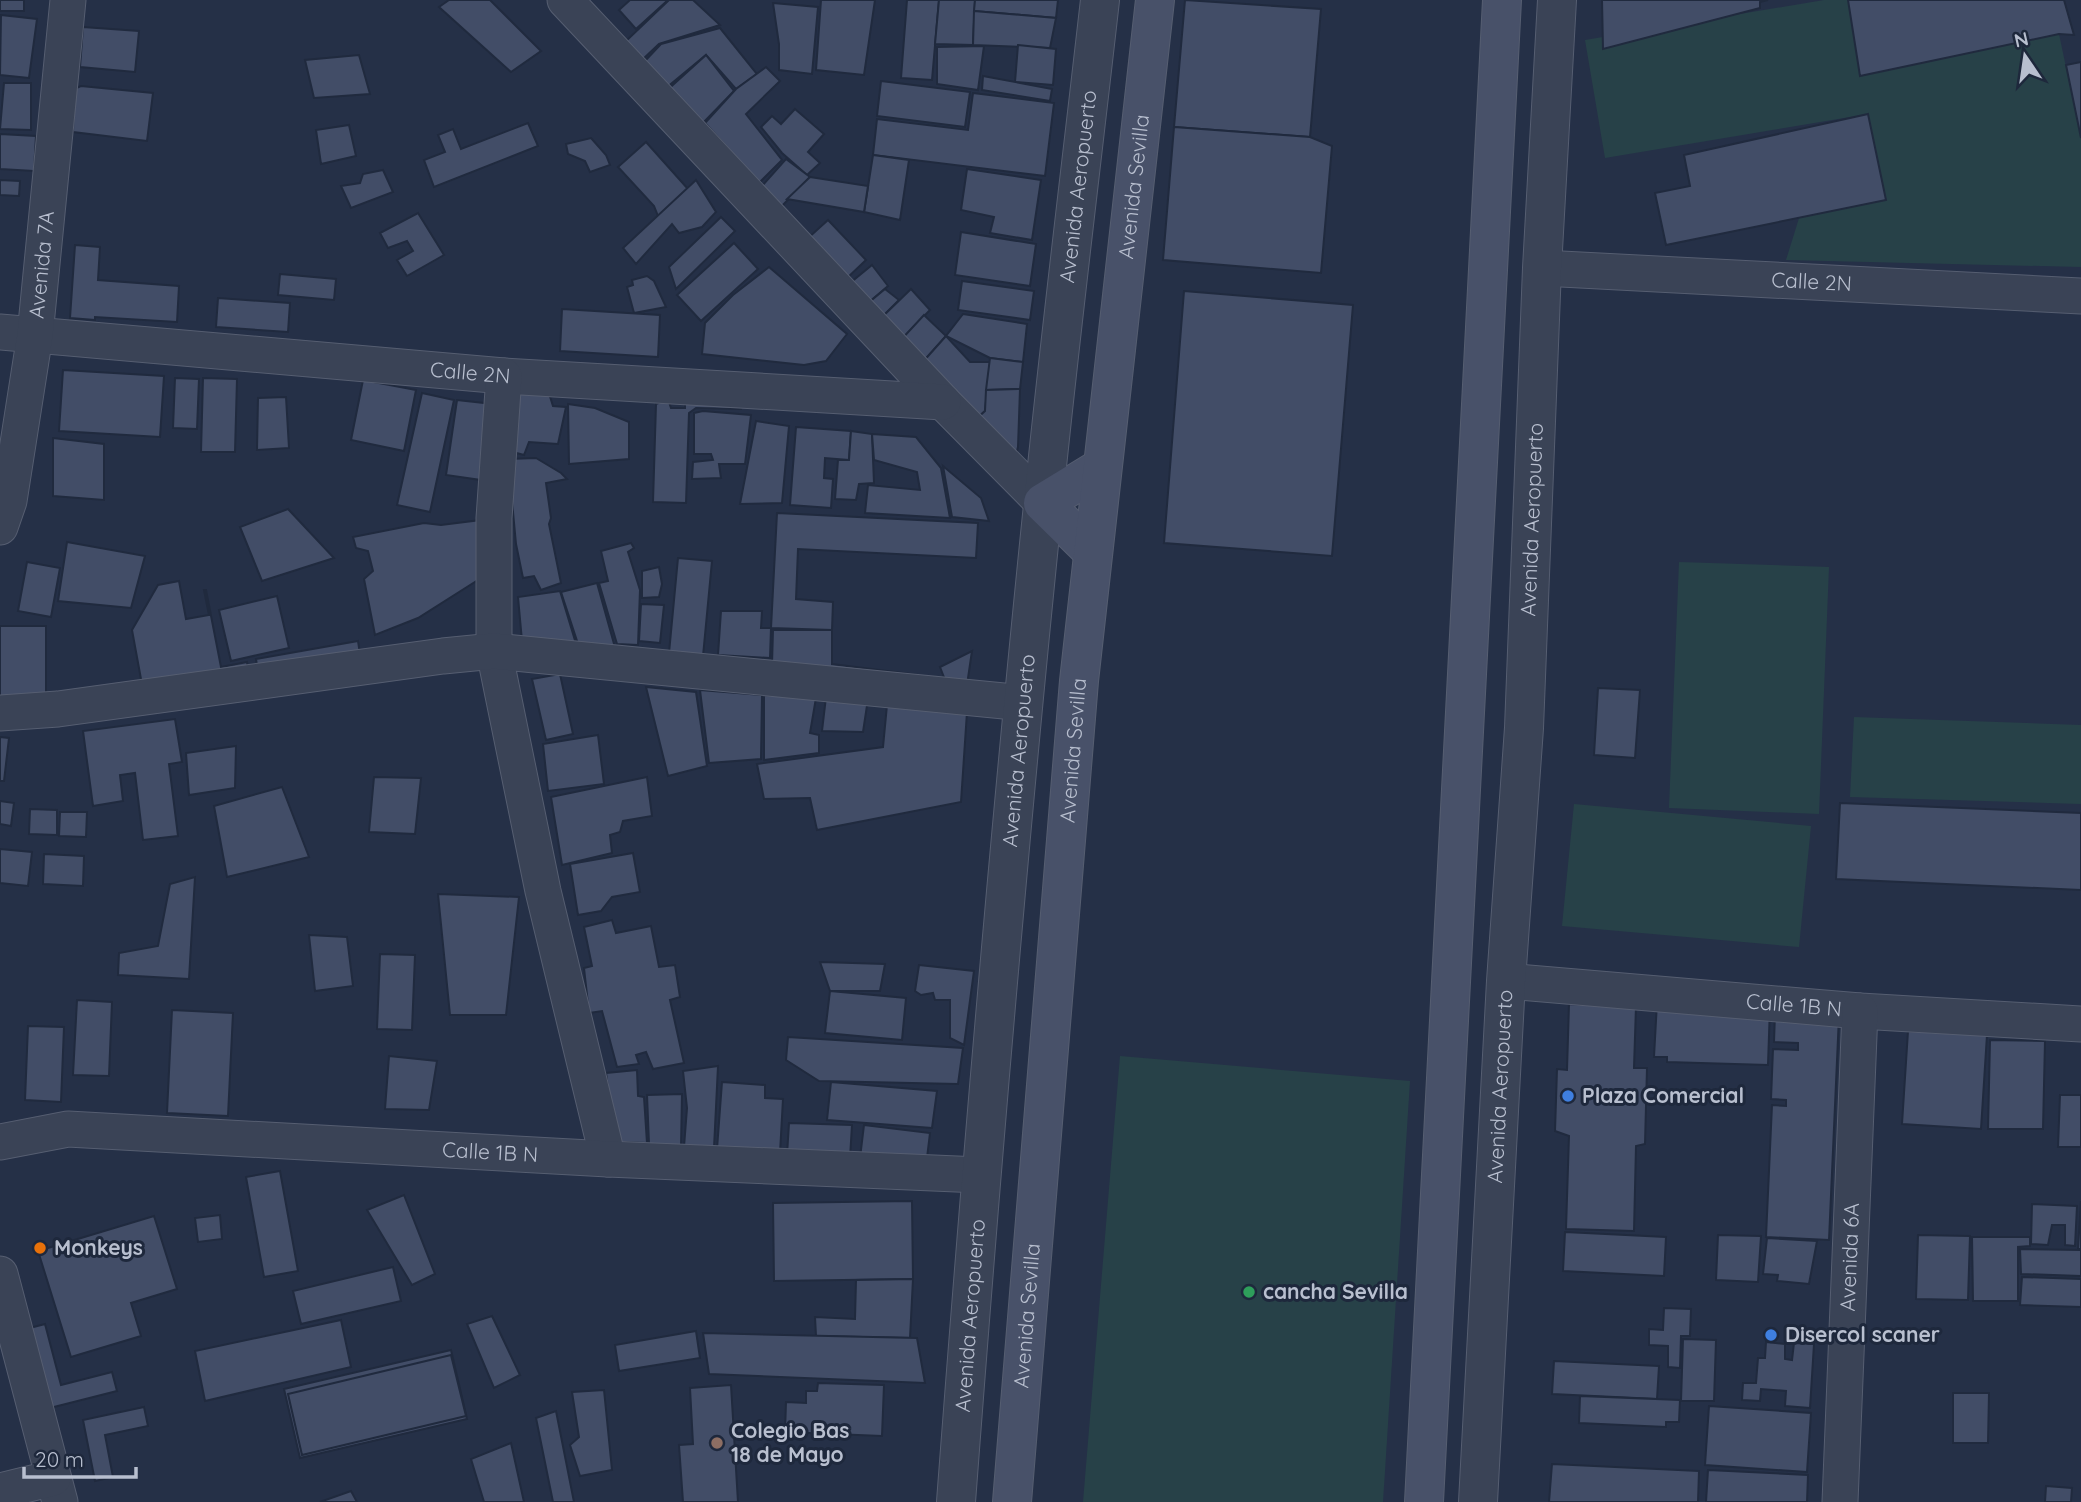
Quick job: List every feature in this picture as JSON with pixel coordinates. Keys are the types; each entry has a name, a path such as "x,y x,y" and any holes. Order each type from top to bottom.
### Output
{"main road":[{"name":"Avenida Sevilla","path":"1012,1502 1079,681 1155,0"},
{"path":"1424,1502 1503,0"},
{"path":"1093,552 1043,503 1102,467"}],"street":[{"name":"Avenida 7A","path":"0,527 9,501 35,335 68,0"},
{"path":"565,0 943,402 1043,503"},
{"name":"Avenida Aeropuerto","path":"956,1502 980,1175 1043,503 1100,0"},
{"name":"Avenida Aeropuerto","path":"1478,1502 1506,981 1524,728 1542,268 1557,0"},
{"name":"Calle 2N","path":"1542,268 2081,296"},
{"name":"Calle 2N","path":"0,332 504,376 943,402"},
{"path":"504,376 494,517 495,651 543,891 608,1158"},
{"path":"0,713 58,709 495,651 1024,703"},
{"name":"Calle 1B N","path":"1506,981 1860,1011 2081,1024"},
{"name":"Avenida 6A","path":"1840,1502 1860,1011"},
{"name":"Calle 1B N","path":"0,1142 68,1129 980,1175"},
{"path":"0,1274 57,1490 0,1491"}],"green space":[{"path":"1824,0 1848,0 1860,76 2059,34 2081,138 2081,267 1786,260 1800,215 1886,200 1868,114 1605,158 1585,40"},
{"path":"1679,562 1829,567 1819,814 1669,808"},
{"path":"1854,717 2081,725 2081,804 1850,797"},
{"path":"1574,804 1811,826 1799,947 1562,926"},
{"name":"cancha Sevilla","path":"1120,1056 1410,1081 1383,1502 1083,1502"}],"building":[{"path":"0,0 24,0 24,11 0,11"},
{"path":"449,0 490,0 541,51 511,72 439,7"},
{"path":"630,0 668,0 636,29 619,10"},
{"path":"669,0 693,0 720,25 659,44 641,61 625,42"},
{"path":"821,0 875,0 864,75 816,70"},
{"path":"907,0 939,0 932,80 901,78"},
{"path":"939,0 975,0 973,45 935,44"},
{"path":"975,0 1058,0 1056,18 974,11"},
{"path":"1185,0 1321,9 1310,137 1174,127"},
{"path":"1602,0 1768,0 1760,2 1760,8 1603,49"},
{"path":"1848,0 2064,0 2074,35 2059,34 1860,76"},
{"path":"773,3 818,7 812,74 779,70 779,44"},
{"path":"974,11 1056,18 1050,48 973,45"},
{"path":"1,15 37,19 29,78 0,75"},
{"path":"83,27 139,31 135,72 80,67"},
{"path":"720,28 757,74 736,89 706,55 666,88 644,62 661,44"},
{"path":"1018,45 1056,49 1053,85 1015,82"},
{"path":"984,46 978,90 937,84 937,47"},
{"path":"359,55 370,94 314,98 305,60"},
{"path":"706,55 734,91 700,126 664,93"},
{"path":"2081,62 2081,138 2066,65"},
{"path":"766,67 780,81 746,114 782,160 759,183 705,123 736,89"},
{"path":"983,76 1052,89 1050,101 982,90"},
{"path":"881,81 970,92 965,127 877,116"},
{"path":"4,83 31,83 31,130 0,129"},
{"path":"81,86 153,93 147,141 73,132 74,89"},
{"path":"973,93 1054,103 1045,176 873,155 877,119 968,130"},
{"path":"795,109 824,134 808,152 820,163 807,175 782,153 761,127 772,116 781,124"},
{"path":"1868,114 1886,200 1666,245 1655,193 1690,186 1684,155"},
{"path":"528,123 538,146 434,187 424,160 445,152 438,135 453,129 461,149"},
{"path":"349,125 356,156 321,164 316,130"},
{"path":"1174,127 1310,137 1332,146 1321,273 1163,260"},
{"path":"0,134 36,136 34,171 0,169"},
{"path":"591,138 606,155 610,165 590,172 585,161 568,154 566,144"},
{"path":"646,142 688,189 658,216 654,206 618,167"},
{"path":"873,155 909,160 900,220 864,212"},
{"path":"786,159 810,177 780,208 761,187"},
{"path":"967,169 1041,180 1032,240 990,233 994,217 961,210"},
{"path":"383,170 393,192 351,208 341,186 360,183 363,174"},
{"path":"810,177 868,186 864,212 787,199"},
{"path":"0,180 20,181 19,196 0,195"},
{"path":"696,180 716,212 702,227 679,233 672,224 636,264 623,248"},
{"path":"418,213 444,255 407,276 397,260 413,251 407,241 388,248 380,233"},
{"path":"721,217 735,231 676,289 669,267"},
{"path":"828,220 866,260 845,280 807,239"},
{"path":"961,232 1036,244 1030,286 955,275"},
{"path":"734,243 758,269 701,321 677,295"},
{"path":"75,245 100,247 98,280 179,286 177,322 70,318"},
{"path":"872,265 888,286 861,309 844,288"},
{"path":"769,267 847,334 826,361 804,365 702,354 705,323 733,295"},
{"path":"280,274 336,279 334,300 278,295"},
{"path":"647,276 654,281 666,307 634,313 627,287 633,285 632,280"},
{"path":"962,281 1034,291 1030,320 958,310"},
{"path":"885,289 899,300 877,322 861,309"},
{"path":"911,289 930,310 899,342 879,320"},
{"path":"1184,291 1353,305 1332,556 1164,543"},
{"path":"218,298 290,303 288,332 216,327"},
{"path":"562,309 660,315 658,357 560,351"},
{"path":"963,314 1027,324 1023,362 990,358 946,336"},
{"path":"924,315 946,336 921,364 899,342"},
{"path":"946,336 970,362 990,362 985,411 975,420 921,364"},
{"path":"990,358 1023,362 1020,389 986,390"},
{"path":"63,370 164,376 160,437 59,431"},
{"path":"175,378 199,379 197,429 173,428"},
{"path":"203,378 237,379 235,452 201,452"},
{"path":"363,380 416,390 404,451 351,440"},
{"path":"547,387 553,406 566,407 558,444 529,442 524,455 509,451 511,394"},
{"path":"1020,389 1016,455 975,420 985,411 986,390"},
{"path":"422,393 454,400 430,512 397,505"},
{"path":"286,397 289,448 257,450 258,398"},
{"path":"668,399 671,408 685,408 685,400 742,401 741,409 696,408 689,413 686,503 653,502 656,404"},
{"path":"457,400 493,404 481,480 446,475"},
{"path":"568,404 595,408 629,422 629,459 569,464"},
{"path":"703,411 751,415 745,464 719,464 721,478 692,479 693,462 713,460 711,454 694,454 694,413"},
{"path":"756,421 789,426 782,503 740,504"},
{"path":"796,427 851,431 849,460 825,458 824,478 833,479 831,508 790,505"},
{"path":"851,431 872,434 874,483 859,484 856,500 835,499 838,460 849,460"},
{"path":"872,434 916,437 941,468 950,518 865,513 868,485 920,490 917,472 874,460"},
{"path":"53,438 104,444 104,500 53,496"},
{"path":"536,458 567,479 546,483 551,518 549,524 561,583 541,590 534,576 523,578 516,544 508,459"},
{"path":"943,466 981,498 989,521 952,517"},
{"path":"288,509 334,558 262,581 240,527"},
{"path":"777,513 978,523 976,558 798,549 796,599 833,602 832,630 771,628"},
{"path":"489,519 489,573 418,618 375,635 364,579 373,571 368,551 356,548 353,537 424,523 441,525"},
{"path":"67,542 145,556 131,608 58,601"},
{"path":"631,543 634,548 628,552 640,590 638,645 617,644 599,583 608,581 601,551"},
{"path":"678,558 712,561 703,656 669,653"},
{"path":"27,562 60,568 51,617 18,611"},
{"path":"659,567 662,584 659,597 642,598 642,571"},
{"path":"179,581 186,619 209,615 206,590 221,667 247,662 248,670 143,690 132,630 158,585"},
{"path":"597,583 616,651 579,647 561,592"},
{"path":"560,591 577,647 522,641 518,597"},
{"path":"277,596 289,648 231,661 219,610"},
{"path":"641,604 664,605 660,643 639,641"},
{"path":"721,611 762,611 761,628 771,628 770,658 718,655"},
{"path":"0,626 46,626 46,697 0,697"},
{"path":"773,630 832,630 832,664 942,678 772,664"},
{"path":"358,641 361,660 259,679 256,659"},
{"path":"972,651 967,685 947,685 940,667"},
{"path":"560,674 573,734 546,740 532,679"},
{"path":"646,687 696,692 707,766 668,776"},
{"path":"1598,688 1640,690 1635,758 1594,755"},
{"path":"700,690 762,695 761,759 709,763"},
{"path":"764,695 816,698 810,733 819,735 819,753 764,760"},
{"path":"826,697 868,699 863,732 822,731"},
{"path":"887,705 967,712 961,802 817,830 810,798 764,799 757,764 883,747"},
{"path":"175,719 182,762 169,764 178,836 143,840 135,773 120,775 123,801 93,806 83,731"},
{"path":"598,735 604,784 548,791 543,744"},
{"path":"0,737 9,738 4,781 0,781"},
{"path":"236,746 235,788 189,795 186,753"},
{"path":"374,777 421,778 415,834 369,832"},
{"path":"647,777 652,816 623,821 620,832 610,835 612,853 562,865 551,797"},
{"path":"282,787 309,857 227,877 214,806"},
{"path":"0,801 14,803 11,826 0,824"},
{"path":"1840,803 2081,813 2081,890 1836,879"},
{"path":"30,809 57,810 57,835 29,834"},
{"path":"60,812 87,812 86,837 59,836"},
{"path":"0,849 32,852 28,886 0,883"},
{"path":"633,853 640,892 612,897 601,911 578,915 570,864"},
{"path":"44,854 84,856 83,886 43,884"},
{"path":"195,877 189,979 118,975 119,953 158,946 170,884"},
{"path":"438,894 519,897 506,1015 450,1015"},
{"path":"612,920 616,933 651,926 659,967 675,965 680,997 670,1000 684,1063 653,1069 646,1052 636,1055 639,1064 617,1067 602,1011 589,1013 584,968 592,966 584,927"},
{"path":"309,935 347,937 353,986 315,991"},
{"path":"380,954 415,955 412,1030 377,1029"},
{"path":"820,962 885,964 880,991 830,991"},
{"path":"919,965 974,971 964,1045 950,1038 950,1000 935,1000 933,993 921,995 915,991"},
{"path":"830,991 906,998 902,1040 825,1033"},
{"path":"77,1000 112,1002 109,1076 73,1075"},
{"path":"1657,1002 1770,1006 1768,1065 1667,1062 1667,1057 1654,1057"},
{"path":"1569,1004 1636,1006 1634,1068 1647,1068 1645,1144 1636,1146 1634,1231 1566,1229 1569,1136 1555,1131 1557,1069 1567,1070"},
{"path":"172,1010 233,1013 228,1116 167,1113"},
{"path":"1775,1013 1839,1016 1829,1240 1766,1237 1772,1105 1786,1106 1786,1100 1771,1099 1773,1049 1798,1050 1798,1043 1774,1042"},
{"path":"28,1026 64,1027 61,1102 25,1100"},
{"path":"1908,1031 1987,1035 1981,1129 1902,1124"},
{"path":"788,1037 963,1048 958,1084 819,1081 786,1060"},
{"path":"1990,1040 2045,1041 2043,1129 1988,1129"},
{"path":"389,1056 437,1061 429,1110 385,1109"},
{"path":"718,1066 714,1148 684,1147 687,1108 683,1071"},
{"path":"637,1070 638,1096 644,1097 647,1143 615,1142 606,1073"},
{"path":"722,1082 765,1085 765,1098 783,1099 780,1153 717,1149"},
{"path":"831,1082 937,1091 932,1128 827,1120"},
{"path":"682,1094 681,1148 649,1144 647,1095"},
{"path":"2060,1095 2081,1095 2081,1147 2058,1147"},
{"path":"789,1123 852,1125 850,1158 787,1155"},
{"path":"864,1125 930,1133 926,1166 860,1158"},
{"path":"280,1171 298,1271 264,1277 246,1177"},
{"path":"404,1195 435,1274 412,1285 367,1210"},
{"path":"912,1201 913,1279 774,1281 773,1203"},
{"path":"2081,1201 2081,1249 2078,1249"},
{"path":"2032,1204 2077,1206 2075,1246 2065,1245 2065,1225 2052,1225 2048,1245 2031,1244"},
{"path":"220,1215 222,1239 198,1242 195,1218"},
{"path":"154,1216 177,1289 131,1303 141,1336 71,1357 38,1251"},
{"path":"1565,1232 1666,1237 1664,1276 1563,1271"},
{"path":"1718,1235 1761,1236 1758,1282 1716,1280"},
{"path":"1918,1235 1970,1236 1968,1300 1916,1299"},
{"path":"1972,1237 2030,1237 2030,1246 2018,1247 2018,1301 1973,1301"},
{"path":"1767,1238 1817,1241 1809,1284 1777,1281 1778,1275 1763,1274"},
{"path":"2020,1249 2081,1250 2081,1276 2021,1274"},
{"path":"393,1267 401,1301 301,1324 293,1291"},
{"path":"2022,1277 2081,1279 2081,1307 2020,1305"},
{"path":"913,1279 910,1338 816,1336 815,1317 855,1319 856,1280"},
{"path":"1664,1308 1691,1309 1690,1336 1681,1336 1680,1368 1668,1367 1668,1346 1649,1345 1649,1329 1663,1330"},
{"path":"492,1316 520,1375 494,1388 467,1324"},
{"path":"341,1320 351,1367 205,1401 195,1351"},
{"path":"45,1324 61,1385 112,1372 117,1391 46,1409 26,1329"},
{"path":"696,1331 700,1358 619,1371 615,1345"},
{"path":"703,1333 917,1338 925,1383 709,1374"},
{"path":"1683,1339 1716,1340 1714,1401 1681,1401"},
{"path":"1766,1342 1785,1344 1785,1359 1792,1360 1794,1343 1814,1344 1810,1408 1785,1406 1786,1391 1761,1389 1760,1401 1742,1400 1743,1383 1756,1383 1758,1358 1765,1358"},
{"path":"451,1350 467,1419 300,1458 284,1389"},
{"path":"451,1355 466,1416 302,1455 288,1394"},
{"path":"1554,1361 1659,1366 1657,1399 1552,1394"},
{"path":"818,1383 884,1385 882,1436 785,1432 786,1402 806,1403 806,1391 817,1391"},
{"path":"731,1385 738,1502 683,1502 679,1445 693,1444 690,1388"},
{"path":"604,1390 612,1470 580,1476 570,1445 579,1437 572,1392"},
{"path":"1953,1393 1989,1393 1988,1443 1953,1443"},
{"path":"1580,1396 1680,1400 1679,1422 1666,1422 1666,1427 1579,1423"},
{"path":"1709,1406 1811,1413 1807,1472 1705,1465"},
{"path":"144,1407 148,1426 105,1435 113,1477 95,1481 83,1420"},
{"path":"556,1411 574,1502 553,1502 536,1418"},
{"path":"511,1443 524,1502 484,1502 471,1459"},
{"path":"1552,1464 1699,1471 1698,1502 1549,1502"},
{"path":"1708,1470 1808,1475 1807,1502 1706,1502"},
{"path":"2046,1486 2072,1488 2071,1502 2045,1502"},
{"path":"351,1491 357,1502 320,1502"}],"place":[{"name":"Plaza Comercial","path":"1568,1096"},
{"name":"Monkeys","path":"40,1248"},
{"name":"cancha Sevilla","path":"1249,1292"},
{"name":"Disercol scaner","path":"1771,1335"},
{"name":"Colegio Bas 18 de Mayo","path":"717,1443"}]}
